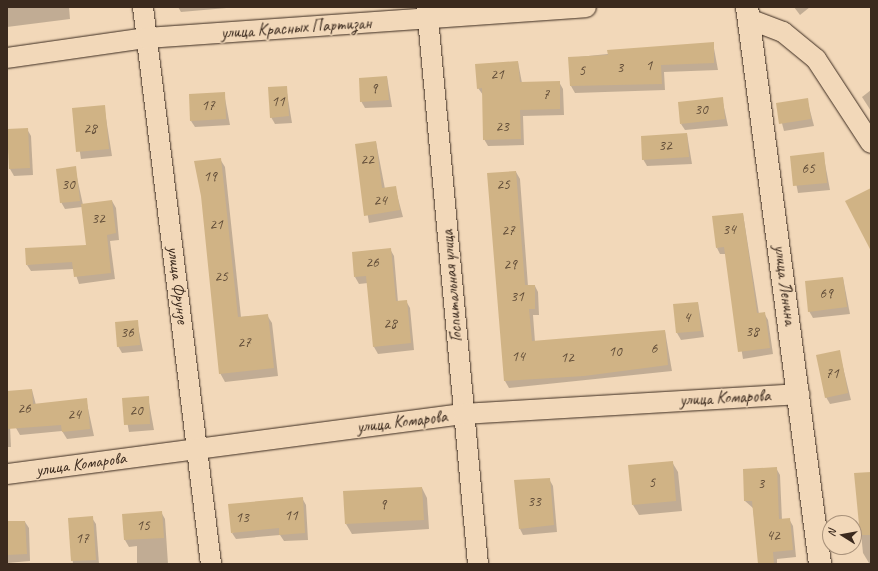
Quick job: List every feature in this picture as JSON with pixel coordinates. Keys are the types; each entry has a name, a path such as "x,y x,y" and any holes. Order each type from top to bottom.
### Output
{"street":[{"name":"улица Фрунзе","path":"143,7 199,448 210,564"},
{"name":"улица Красных Партизан","path":"7,58 146,38 427,13 586,7"},
{"name":"Госпитальная улица","path":"427,13 478,564"},
{"path":"748,13 783,32 816,59 871,143"},
{"name":"улица Ленина","path":"748,13 799,394 820,564"},
{"name":"улица Комарова","path":"7,474 464,414 799,394"}],"building":[{"path":"714,42 714,63 661,65 662,84 570,86 568,57 608,55 607,50"},
{"path":"518,61 520,82 560,81 560,109 520,110 521,139 483,140 482,88 477,89 475,64"},
{"path":"387,76 389,100 360,102 359,78"},
{"path":"287,86 289,116 270,118 268,87"},
{"path":"225,92 226,119 190,121 189,94"},
{"path":"723,97 725,119 680,124 678,102"},
{"path":"808,98 811,119 779,124 776,103"},
{"path":"105,105 109,149 76,152 72,108"},
{"path":"28,128 30,168 9,169 7,129"},
{"path":"687,133 689,157 642,160 641,136"},
{"path":"376,141 382,188 396,186 400,210 364,216 355,144"},
{"path":"824,152 827,183 793,186 790,156"},
{"path":"221,158 238,317 268,314 274,368 219,374 201,196 194,161"},
{"path":"76,166 80,201 60,203 56,169"},
{"path":"516,171 525,285 535,285 535,309 529,309 532,341 665,330 668,365 584,376 504,381 487,173"},
{"path":"871,188 871,251 845,201"},
{"path":"112,200 116,233 107,235 111,273 74,277 72,262 26,265 25,248 86,245 81,204"},
{"path":"743,213 757,313 765,312 770,348 738,352 724,247 716,248 712,216"},
{"path":"391,248 396,301 407,300 411,343 373,347 366,276 354,277 352,252"},
{"path":"843,277 847,307 808,312 805,281"},
{"path":"698,302 701,331 676,333 673,304"},
{"path":"138,320 140,345 117,347 115,322"},
{"path":"840,350 848,393 825,398 816,355"},
{"path":"32,389 33,404 87,398 90,429 62,432 61,425 7,429 7,391"},
{"path":"149,396 150,424 124,425 122,398"},
{"path":"673,461 676,501 632,505 628,465"},
{"path":"777,467 779,519 790,518 793,550 773,552 774,564 758,564 752,501 744,501 743,469"},
{"path":"871,472 871,535 862,535 862,515 858,515 854,473"},
{"path":"550,478 554,525 519,529 514,480"},
{"path":"422,487 424,520 345,524 343,491"},
{"path":"303,497 305,533 279,535 279,528 231,533 228,504"},
{"path":"162,511 164,538 124,540 122,514"},
{"path":"93,516 96,560 71,561 68,518"},
{"path":"7,521 25,521 27,554 7,555"}]}
